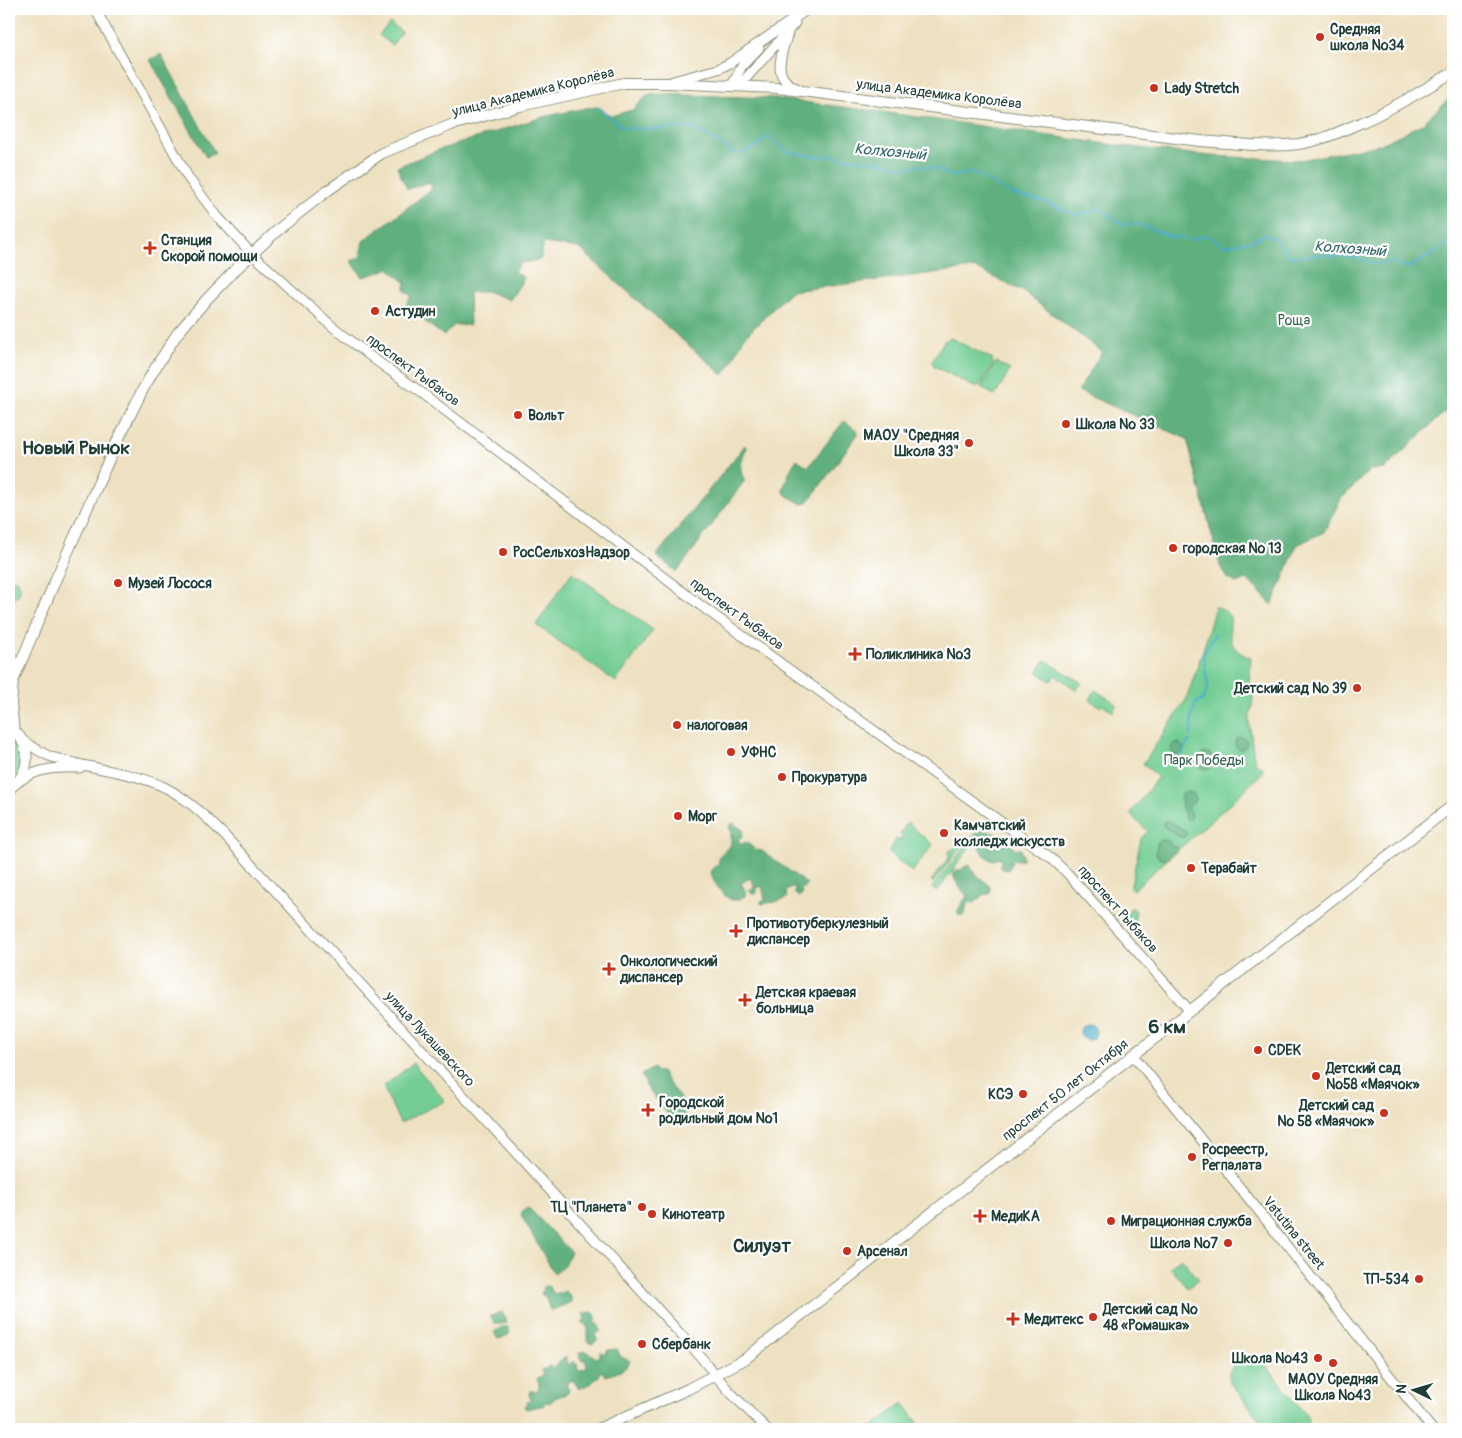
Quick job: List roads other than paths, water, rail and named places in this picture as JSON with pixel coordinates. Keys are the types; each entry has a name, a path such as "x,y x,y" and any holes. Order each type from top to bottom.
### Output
{"main road":[{"name":"проспект Рыбаков","path":"96,9 189,179 217,216 252,254 332,326 374,359 422,393 704,608 1051,858 1067,873 1190,1011"},
{"path":"736,85 807,10"},
{"path":"668,83 718,69 730,63 807,10"},
{"path":"788,30 780,59 781,74 784,80 792,87 802,90"},
{"path":"736,85 742,66 776,32"},
{"name":"улица Академика Королёва","path":"12,728 11,685 104,469 146,384 177,334 208,299 280,228 327,190 382,153 451,125 520,106 624,83 736,85 802,90 1190,140 1274,146 1306,143 1345,130 1404,102 1453,72"},
{"path":"12,728 22,740 26,751 26,763 23,774 12,786"},
{"name":"улица Лукашевского","path":"22,740 47,755 143,779 163,786 189,802 217,828 526,1163 694,1349 736,1399 767,1429"},
{"name":"улица Лукашевского","path":"12,786 30,774 44,770 93,768"},
{"name":"проспект 50 лет Октября","path":"598,1429 688,1389 744,1359 1453,805"},
{"name":"Vatutina street","path":"1133,1055 1269,1222 1432,1429"}],"water":[{"path":"1088,1024 1096,1032 1088,1040 1080,1032"}],"waterway":[{"name":"Колхозный","path":"598,107 623,128 694,128 712,138 730,152 742,153 754,148 768,137 788,152 820,157 830,156 880,162 904,167 921,166 936,168 951,176 974,173 1011,194 1045,202 1076,215 1101,209 1122,224 1142,225 1169,236 1186,239"},
{"name":"Колхозный","path":"1190,240 1207,235 1225,246 1251,241 1266,234 1277,240 1291,257 1320,255 1352,257 1378,264 1397,262 1407,268 1439,251 1453,239"},
{"path":"1191,735 1192,713 1196,703 1203,700 1208,687 1203,654 1215,635"},
{"path":"1182,764 1183,751 1190,740"}],"place":[{"name":"Средняя школа №34","path":"1320,37"},
{"name":"Lady Stretch","path":"1154,88"},
{"name":"Станция Скорой помощи","path":"150,248"},
{"name":"Астудин","path":"375,311"},
{"name":"Вольт","path":"518,415"},
{"name":"Школа № 33","path":"1066,424"},
{"name":"МАОУ \"Средняя Школа 33\"","path":"969,443"},
{"name":"городская № 13","path":"1173,548"},
{"name":"РосСельхозНадзор","path":"503,552"},
{"name":"Музей Лосося","path":"118,583"},
{"name":"Поликлиника №3","path":"855,654"},
{"name":"Детский сад № 39","path":"1357,688"},
{"name":"налоговая","path":"677,725"},
{"name":"УФНС","path":"731,752"},
{"name":"Прокуратура","path":"782,777"},
{"name":"Морг","path":"678,816"},
{"name":"Камчатский колледж искусств","path":"944,833"},
{"name":"Терабайт","path":"1191,868"},
{"name":"Противотуберкулезный диспансер","path":"736,931"},
{"name":"Онкологический диспансер","path":"609,969"},
{"name":"Детская краевая больница","path":"745,1000"},
{"name":"CDEK","path":"1258,1050"},
{"name":"Детский сад №58 «Маячок»","path":"1316,1076"},
{"name":"КСЭ","path":"1023,1094"},
{"name":"Городской родильный дом №1","path":"648,1110"},
{"name":"Детский сад № 58 «Маячок»","path":"1384,1113"},
{"name":"Росреестр, Регпалата","path":"1192,1157"},
{"name":"ТЦ \"Планета\"","path":"642,1207"},
{"name":"Кинотеатр","path":"652,1214"},
{"name":"МедиКА","path":"980,1216"},
{"name":"Миграционная служба","path":"1111,1221"},
{"name":"Школа №7","path":"1228,1243"},
{"name":"Арсенал","path":"847,1251"},
{"name":"ТП-534","path":"1419,1279"},
{"name":"Детский сад № 48 «Ромашка»","path":"1093,1317"},
{"name":"Медитекс","path":"1013,1319"},
{"name":"Сбербанк","path":"642,1344"},
{"name":"Школа №43","path":"1318,1358"},
{"name":"МАОУ Средняя Школа №43","path":"1333,1363"}],"district":[{"name":"Новый Рынок","path":"76,448"},
{"name":"6 км","path":"1167,1027"},
{"name":"Силуэт","path":"762,1246"}],"park label":[{"name":"Роща","path":"1294,320"},
{"name":"Парк Победы","path":"1204,760"}]}
